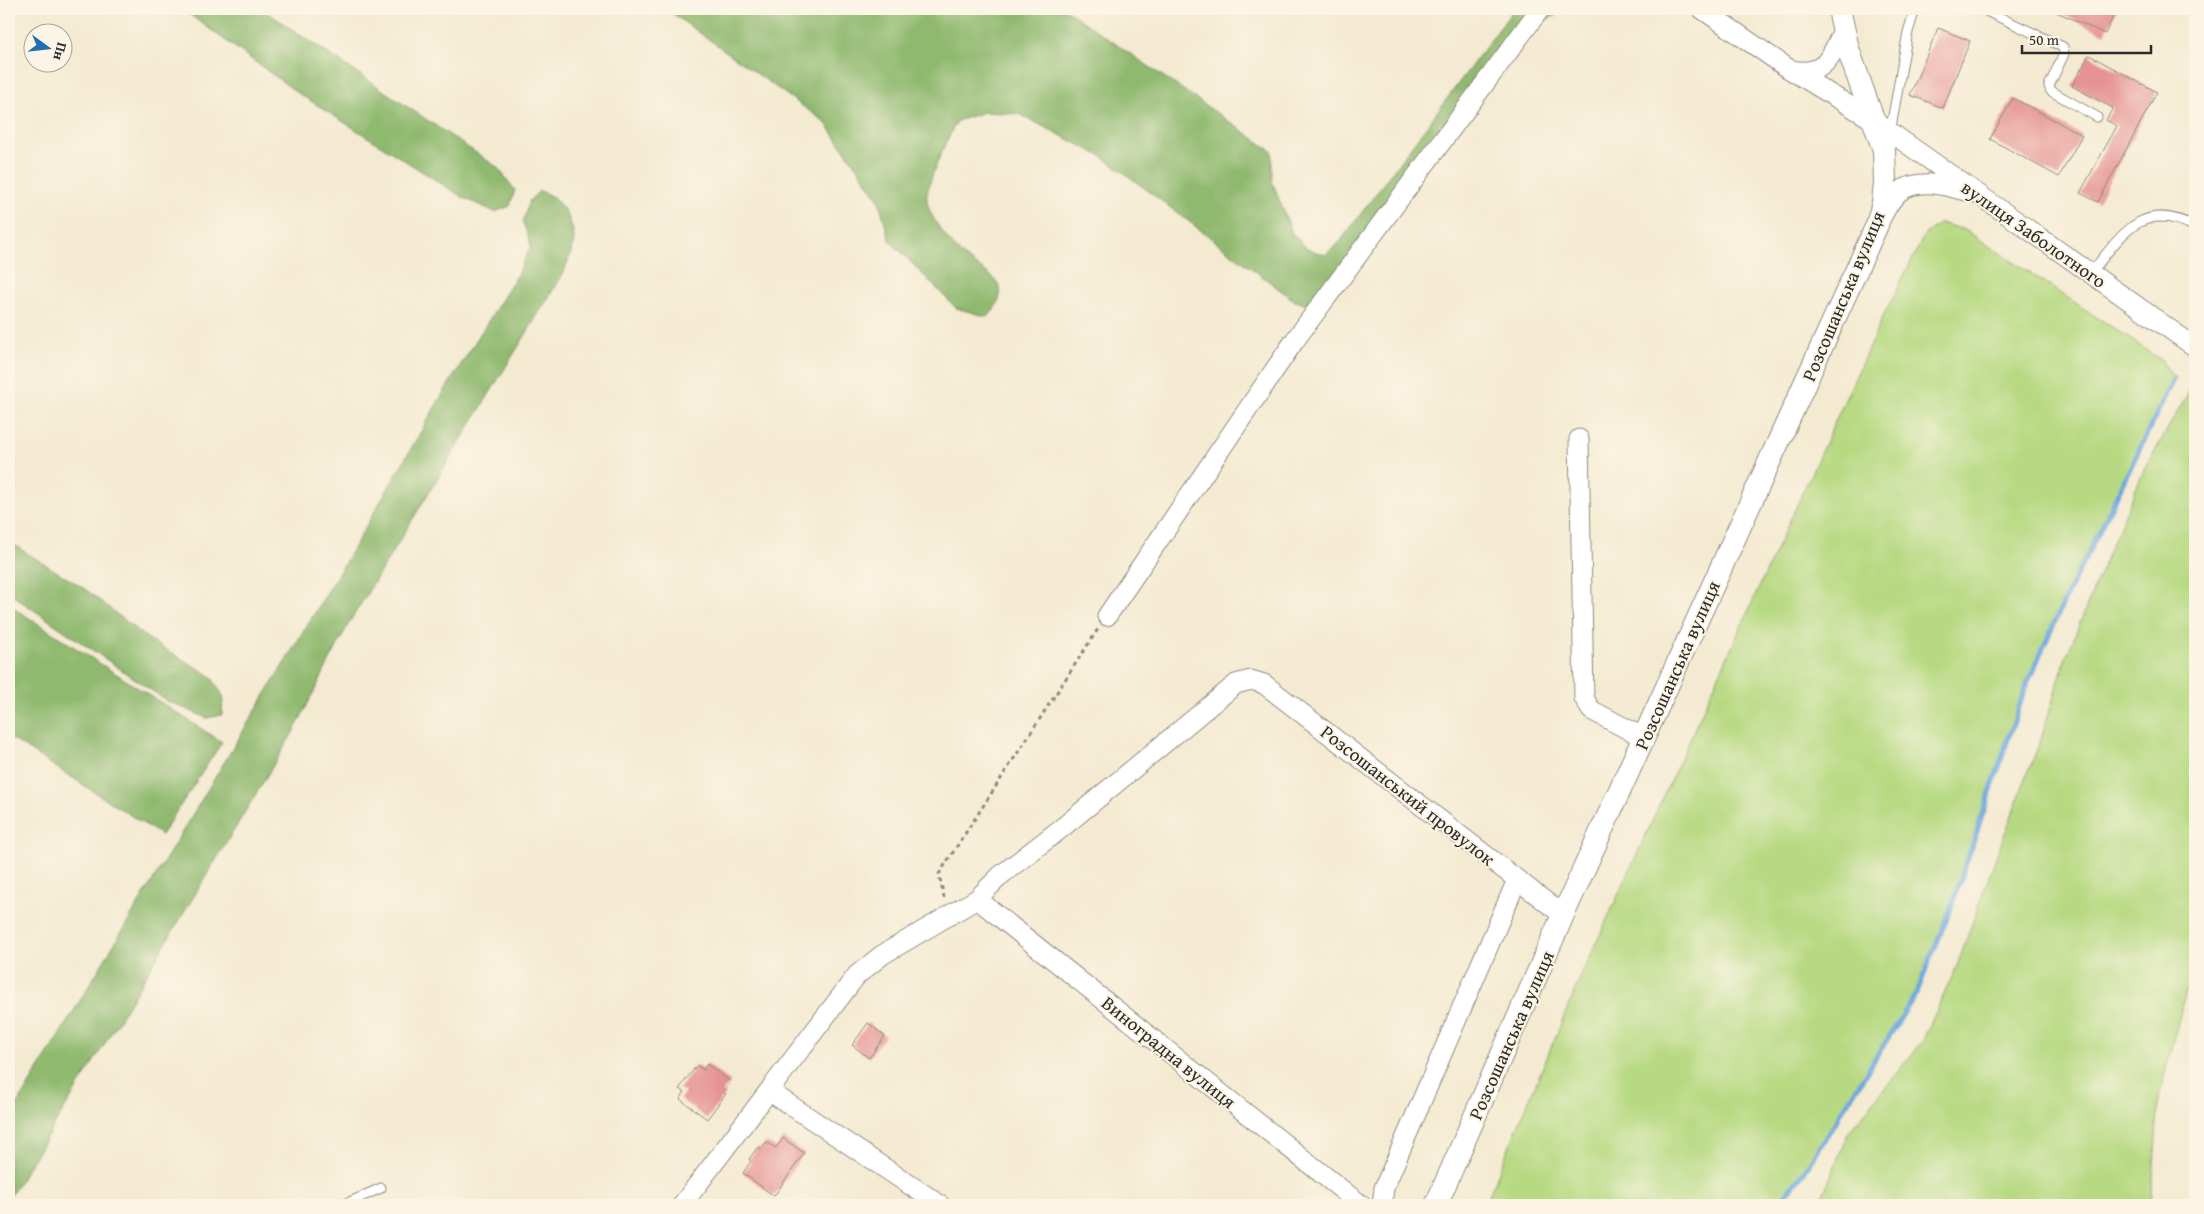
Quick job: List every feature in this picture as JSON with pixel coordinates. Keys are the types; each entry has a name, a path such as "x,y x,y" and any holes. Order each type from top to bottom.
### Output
{"street":[{"path":"1107,616 1295,340 1540,9"},
{"name":"вулиця Заболотного","path":"1702,9 1882,135 1978,195 2195,347"},
{"path":"1789,69 1803,72 1815,71 1826,62 1841,20"},
{"name":"Розсошанська вулиця","path":"1436,1205 1563,916 1877,224 1883,203 1882,135 1841,20"},
{"path":"1877,224 1899,192 1911,186 1925,184 1944,185 1978,195"},
{"path":"1579,439 1584,698 1591,710 1644,738"},
{"name":"Розсошанський провулок","path":"977,899 1001,876 1063,828 1236,684 1250,680 1264,684 1563,916"},
{"path":"1382,1205 1384,1188 1517,880"},
{"path":"682,1205 857,976 882,955 977,899"},
{"name":"Виноградна вулиця","path":"977,899 1361,1205"},
{"path":"769,1091 940,1205"}],"lane":[{"path":"1882,135 1914,9"},
{"path":"1982,9 2062,47 2064,54 2049,86 2051,91 2097,117"},
{"path":"2090,273 2120,236 2136,224 2156,216 2181,220 2195,227"},
{"path":"343,1205 381,1188"}],"path":[{"path":"977,899 945,900 939,874 1107,616"}],"green space":[{"path":"182,9 262,9 497,167 515,190 510,206 495,212 464,198 298,93"},
{"path":"666,9 1065,9 1272,151 1272,181 1292,233 1306,248 1325,255 1339,243 1514,9 1561,9 1555,16 1537,24 1315,307 1295,301 1103,157 1019,114 984,112 957,121 943,148 930,183 927,193 928,207 948,239 965,257 996,281 1000,288 1000,296 988,317 956,308 890,241 878,198 825,122"},
{"path":"539,191 546,193 558,203 571,223 574,242 564,272 349,623 294,731 9,1198 9,1118 343,566 445,390 516,277 531,246 523,222 529,201"},
{"path":"1940,223 1965,230 2053,288 2160,359 2174,378 2071,586 2026,686 1952,905 1917,992 1804,1172 1777,1205 1485,1205 1578,983 1882,319 1925,234"},
{"path":"2195,381 2195,962 2192,967 2159,1097 2151,1205 1819,1205 1848,1133 1922,1042 1957,966 2042,736 2065,660 2110,549 2144,470"},
{"path":"9,542 85,589 151,641 211,676 223,696 222,715 207,718 167,701 9,593"},
{"path":"9,605 222,742 161,835 9,737"}],"building":[{"path":"2050,9 2117,9 2105,34"},
{"path":"1938,28 1970,41 1943,108 1910,95"},
{"path":"2089,55 2157,92 2098,202 2080,193 2117,126 2106,120 2113,108 2072,86"},
{"path":"2013,98 2082,135 2059,177 1990,139"},
{"path":"868,1023 885,1036 869,1058 852,1045"},
{"path":"707,1064 731,1082 723,1092 726,1094 707,1119 680,1099 685,1092 679,1089 697,1065 703,1070"},
{"path":"783,1138 804,1153 774,1196 743,1173 751,1161 749,1159 758,1147 761,1149 766,1142 776,1148"}],"waterway":[{"path":"1777,1205 1804,1172 1917,992 1952,905 2026,686 2071,586 2174,378"}]}
